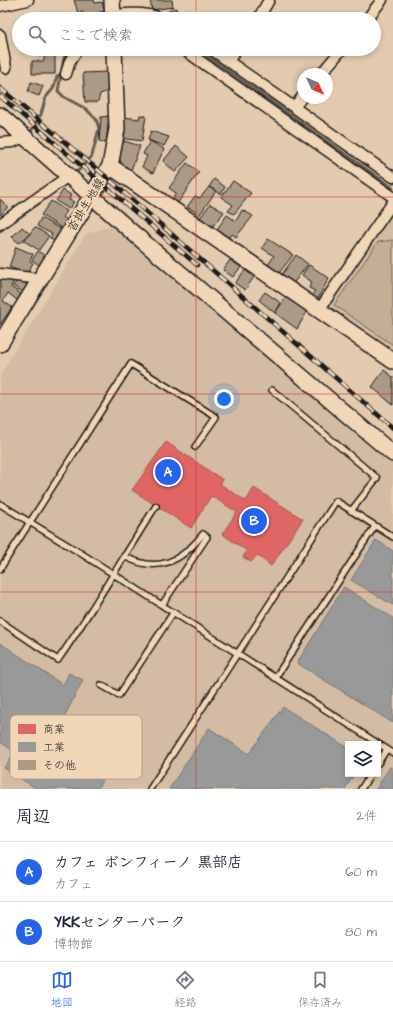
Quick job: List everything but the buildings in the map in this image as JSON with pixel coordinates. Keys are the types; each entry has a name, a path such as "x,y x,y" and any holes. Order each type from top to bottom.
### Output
{"street":[{"path":"0,6 28,0"},
{"path":"262,12 269,0"},
{"path":"372,12 382,0"},
{"path":"0,35 6,68"},
{"path":"66,74 70,61 73,56"},
{"name":"沓掛生地線","path":"0,344 110,166 117,129 114,56"},
{"path":"193,56 393,198"},
{"path":"221,56 393,178"},
{"path":"228,61 232,56"},
{"path":"326,68 336,56"},
{"path":"294,107 297,103"},
{"path":"0,115 70,175 91,196 393,454"},
{"path":"0,143 14,142 25,136"},
{"path":"110,166 393,361"},
{"path":"0,224 70,175"},
{"path":"319,310 393,202"},
{"path":"0,274 40,279"}],"lane":[{"path":"0,569 131,364 216,417 195,447"},
{"path":"272,390 377,478 351,511"},
{"path":"150,789 236,653 336,502 393,538"},
{"path":"0,504 162,605 393,753"},
{"path":"0,621 58,660 86,619 112,574 156,506"},
{"path":"275,678 375,526"},
{"path":"124,556 135,562 147,565 165,563 180,557 192,549 203,534 207,537 162,605"},
{"path":"100,686 119,696 174,613"},
{"path":"381,758 387,749"},
{"path":"361,789 369,777"}],"shaded area":[{"path":"393,213 393,350 329,306"},
{"path":"111,226 393,464 393,789 0,789 0,375 86,234"},
{"path":"393,240 393,345 334,305 378,242"}],"waterway":[{"path":"65,56 58,91 64,97 86,109 96,119 99,128 92,156 74,175"},
{"path":"207,56 393,188"},
{"path":"29,135 41,114 46,97 53,89 57,77 60,74"},
{"path":"0,231 42,201"}],"railway":[{"path":"0,88 104,175 393,428"},
{"path":"0,96 197,265"}],"place":[{"name":"カフェ ボンフィーノ 黒部店","path":"168,472"},
{"name":"YKKセンターパーク","path":"254,521"}]}
